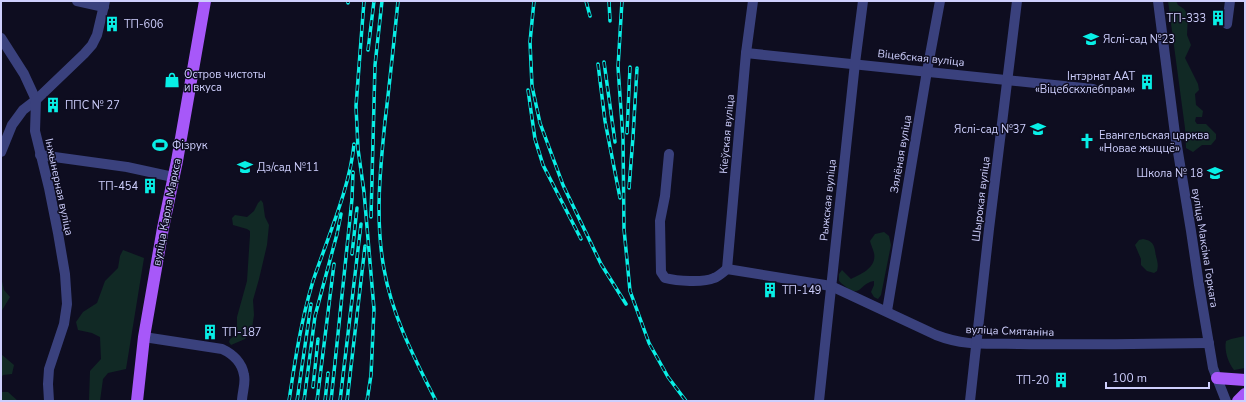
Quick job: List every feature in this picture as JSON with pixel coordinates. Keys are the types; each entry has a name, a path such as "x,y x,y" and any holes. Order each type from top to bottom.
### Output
{"main road":[{"name":"вуліца Карла Маркса","path":"137,401 144,337 205,1"},
{"path":"1216,378 1245,380"},
{"path":"1238,401 1245,394"}],"street":[{"path":"1,152 12,125 23,110 36,100 92,45 97,35 105,4 77,1"},
{"name":"Кіеўская вуліца","path":"727,269 746,52 753,1"},
{"name":"Рыжская вуліца","path":"819,401 863,1"},
{"name":"Зялёная вуліца","path":"886,311 940,1"},
{"name":"Шырокая вуліца","path":"970,401 1017,1"},
{"name":"вуліца Максіма Горкага","path":"1158,1 1180,175 1191,231 1213,368 1226,401"},
{"path":"1228,24 1230,1"},
{"path":"1,38 24,74 36,100"},
{"name":"Віцебская вуліца","path":"746,52 927,70 1093,89"},
{"name":"Інжынерная вуліца","path":"36,100 35,131 58,233 65,274 67,304 64,324 49,369 49,401"},
{"path":"669,154 665,196 660,221 661,272 665,278 673,280 701,280 714,278 727,269"},
{"path":"40,155 127,167 173,177"},
{"name":"вуліца Смятаніна","path":"727,269 832,286 915,326 950,340 976,344 1061,345 1209,343"},
{"path":"144,337 222,349 230,352 238,360 245,375 242,401"}],"green space":[{"path":"1168,1 1176,1 1188,15 1187,35 1191,45 1185,58 1198,84 1199,90 1195,94 1196,105 1203,111 1202,117 1196,117 1195,121 1197,124 1206,124 1216,134 1216,139 1211,145 1202,145 1193,152 1186,148 1185,128"},
{"path":"261,200 263,203 265,217 269,225 267,245 253,300 254,315 252,328 245,339 231,345 229,342 237,331 237,317 247,281 250,235 250,231 247,229 233,225 232,218 235,215 247,217 254,211"},
{"path":"884,232 889,236 891,245 881,295 878,299 874,297 871,292 874,281 869,282 859,290 852,291 839,281 839,274 842,270 851,279 867,270 873,263 874,258 870,241 875,234"},
{"path":"1143,239 1151,242 1154,247 1158,266 1157,271 1154,273 1147,271 1141,265 1141,259 1135,245 1139,240"},
{"path":"123,250 144,258 126,369 108,373 103,379 100,401 89,401 90,371 101,359 100,337 92,333 78,330 76,322 83,312 97,303 105,281 118,268 120,256"},
{"path":"1,277 4,290 10,297 1,312"},
{"path":"1245,336 1245,368 1234,370 1227,356 1226,341"},
{"path":"1,354 14,365 12,374 3,375 1,378"},
{"path":"1,392 8,392 18,401 1,401"}],"railway":[{"path":"364,1 356,106 358,149 364,192 374,309 371,375 367,401"},
{"path":"368,50 374,1"},
{"path":"371,217 375,65 382,1"},
{"path":"398,1 380,177 379,214 381,251 388,286 398,320 412,353 436,401"},
{"path":"534,1 530,42 532,86 540,123 563,185 601,264 626,304"},
{"path":"586,1 590,16"},
{"path":"609,1 610,21"},
{"path":"622,1 618,67 623,139 624,229 630,291 649,343 668,377 686,401"},
{"path":"604,62 615,142"},
{"path":"598,64 605,121 620,198"},
{"path":"627,133 630,67"},
{"path":"629,188 637,68"},
{"path":"528,90 535,139 543,165 581,239"},
{"path":"289,401 305,311 313,281 343,196 352,161 354,144"},
{"path":"331,401 352,199 353,172"},
{"path":"352,254 357,208"},
{"path":"304,401 315,316 341,214"},
{"path":"340,401 361,224"},
{"path":"347,401 365,246"},
{"path":"317,401 334,264"},
{"path":"297,401 311,304"},
{"path":"313,387 318,339"},
{"path":"325,401 328,373"}],"place":[{"name":"ТП-333","path":"1218,18"},
{"name":"ТП-606","path":"112,24"},
{"name":"Яслі-сад №23","path":"1091,39"},
{"name":"Остров чистоты и вкуса","path":"172,80"},
{"name":"Інтэрнат ААТ «Віцебскхлебпрам»","path":"1147,82"},
{"name":"ППС № 27","path":"53,105"},
{"name":"Яслі-сад №37","path":"1038,129"},
{"name":"Евангельская царква «Новае жыццё»","path":"1087,141"},
{"name":"Фізрук","path":"160,145"},
{"name":"Дз/сад №11","path":"245,167"},
{"name":"Школа № 18","path":"1215,173"},
{"name":"ТП-454","path":"150,186"},
{"name":"ТП-149","path":"770,290"},
{"name":"ТП-187","path":"210,332"},
{"name":"ТП-20","path":"1061,380"}]}
